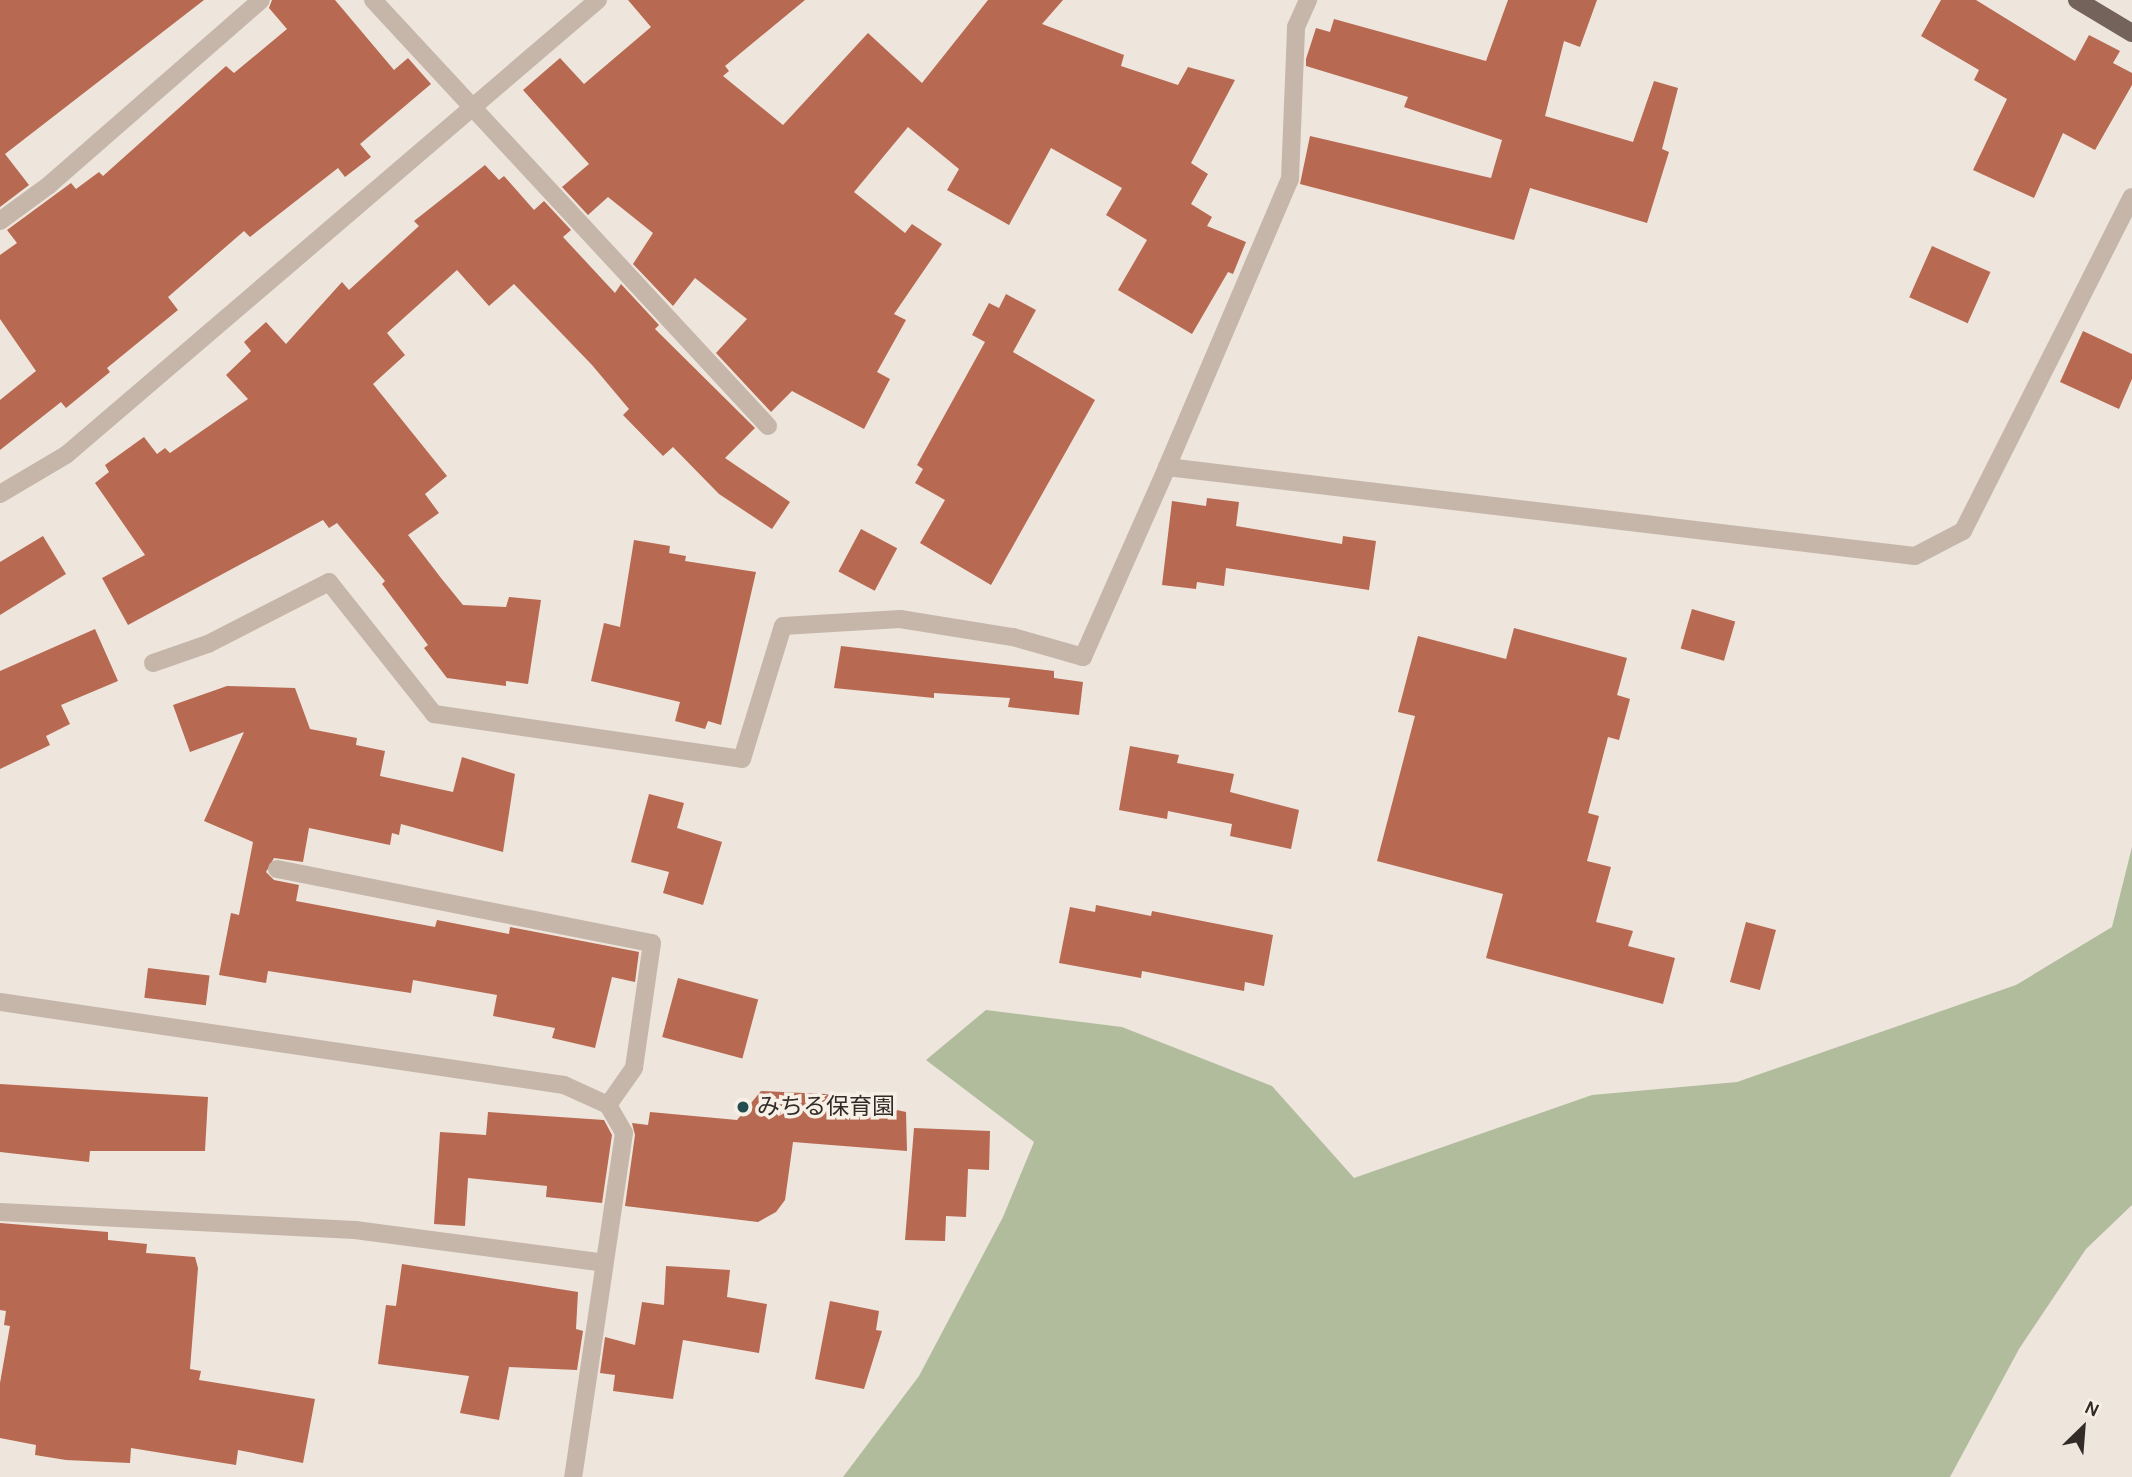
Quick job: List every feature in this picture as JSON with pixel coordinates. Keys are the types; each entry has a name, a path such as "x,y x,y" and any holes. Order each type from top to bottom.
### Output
{"main road":[{"path":"2077,0 2132,33"}],"street":[{"path":"0,222 49,185 261,0"},
{"path":"373,0 474,105 768,426"},
{"path":"0,494 66,456 598,0"},
{"path":"153,663 208,644 329,582 435,714 742,759 783,626 900,619 1013,637 1083,657 1290,179 1296,27 1308,0"},
{"path":"1167,467 1915,555 1964,531 2132,197"},
{"path":"277,869 652,943 634,1068 608,1105"},
{"path":"0,1002 564,1085 608,1105 624,1133 573,1477"},
{"path":"0,1212 355,1230 604,1263"}],"green space":[{"path":"2132,847 2132,1205 2086,1249 2019,1349 1950,1477 843,1477 919,1376 1003,1217 1034,1142 926,1060 986,1010 1122,1027 1272,1086 1354,1178 1592,1095 1737,1082 2016,985 2112,927"}],"building":[{"path":"0,0 204,0 5,154 29,185 0,207"},
{"path":"272,0 335,0 394,70 408,58 431,84 360,144 371,157 345,177 338,168 250,237 244,231 168,297 178,310 107,368 110,372 66,408 61,402 0,450 0,400 36,371 0,319 0,255 17,243 7,230 71,183 76,189 99,172 103,176 226,66 234,73 287,29 269,8"},
{"path":"628,0 805,0 725,66 729,71 723,76 783,125 868,33 922,83 988,0 1063,0 1042,24 1124,55 1121,66 1178,85 1188,67 1235,80 1191,163 1208,174 1191,204 1212,217 1207,226 1246,242 1233,274 1228,272 1192,334 1118,290 1147,240 1106,215 1122,188 1051,148 1009,225 947,190 959,169 908,127 854,192 905,233 912,224 942,244 894,314 906,320 877,372 890,379 864,429 792,391 771,412 716,353 747,319 695,278 673,306 633,264 653,233 608,197 588,215 562,187 589,164 523,90 560,58 584,84 651,27"},
{"path":"1508,0 1597,0 1580,47 1564,41 1545,116 1633,142 1654,81 1678,88 1662,149 1669,152 1647,223 1530,188 1514,240 1300,184 1310,136 1491,178 1502,140 1404,107 1408,97 1306,66 1306,59 1316,28 1330,32 1334,19 1486,61"},
{"path":"1941,0 1976,0 2075,61 2089,35 2120,51 2113,63 2132,73 2132,85 2095,150 2063,133 2034,198 1973,170 2007,99 1974,80 1979,70 1921,36"},
{"path":"485,165 499,180 504,176 534,210 544,201 571,230 563,237 615,293 621,284 659,325 655,329 755,428 725,458 790,502 772,529 719,494 673,447 663,456 623,415 629,409 592,365 514,284 489,306 457,270 387,333 405,355 373,384 447,476 425,494 439,513 408,535 441,578 463,605 506,607 509,597 541,600 528,684 506,681 506,686 447,678 424,648 428,645 382,584 385,581 337,523 329,528 323,520 128,625 102,578 145,555 95,483 109,472 105,465 144,437 157,454 165,448 170,453 248,399 226,375 251,351 244,342 266,322 286,344 342,282 349,290 419,226 414,221"},
{"path":"1932,246 1990,272 1968,323 1909,297"},
{"path":"1006,294 1036,310 1013,352 1095,400 991,585 920,543 945,500 915,483 923,469 917,465 985,342 972,335 989,303 999,308"},
{"path":"2083,331 2132,354 2132,379 2119,409 2060,382"},
{"path":"1207,498 1239,502 1236,526 1342,544 1343,536 1376,541 1369,590 1226,568 1224,586 1197,582 1196,589 1162,585 1172,501 1206,506"},
{"path":"861,529 897,548 875,591 838,571"},
{"path":"43,536 66,574 0,615 0,562"},
{"path":"634,540 670,546 669,553 686,556 685,561 756,572 721,725 708,721 705,729 675,721 680,702 591,681 604,623 620,627"},
{"path":"1692,609 1735,621 1724,661 1681,648"},
{"path":"1514,628 1627,658 1617,695 1630,699 1619,740 1608,737 1588,813 1599,816 1587,861 1611,867 1596,922 1633,931 1628,946 1675,958 1663,1004 1486,958 1503,894 1377,861 1415,716 1398,712 1418,636 1506,659"},
{"path":"95,629 118,681 61,705 70,724 46,736 50,745 0,769 0,671"},
{"path":"841,646 1054,671 1054,678 1083,682 1079,715 1008,707 1010,698 934,693 934,698 834,688"},
{"path":"227,686 295,688 310,729 357,738 356,745 385,751 380,776 453,792 462,757 515,774 503,852 401,824 399,835 392,833 390,845 309,828 303,862 274,858 266,872 274,880 299,885 296,901 435,927 437,920 509,934 510,927 639,952 635,982 612,977 595,1048 552,1038 555,1028 493,1016 497,995 413,980 411,993 268,971 266,983 219,975 231,913 239,915 253,842 204,821 244,732 190,752 173,705"},
{"path":"1130,746 1179,755 1177,763 1234,774 1230,792 1299,810 1291,849 1230,836 1232,824 1168,811 1167,819 1119,810"},
{"path":"649,794 684,803 677,828 722,842 703,905 663,893 669,872 631,862"},
{"path":"1096,905 1151,916 1152,911 1273,935 1264,986 1245,982 1244,991 1142,971 1141,978 1059,963 1070,907 1095,912"},
{"path":"1746,922 1776,930 1760,990 1730,982"},
{"path":"148,968 210,976 206,1005 144,998"},
{"path":"678,978 758,999 742,1058 662,1037"},
{"path":"0,1084 208,1097 205,1151 90,1151 89,1162 0,1152"},
{"path":"761,1091 825,1094 906,1112 907,1151 793,1142 785,1200 776,1212 758,1222 625,1206 635,1135 632,1123 648,1125 650,1112 737,1120"},
{"path":"488,1112 604,1120 612,1135 602,1203 546,1197 547,1186 468,1178 465,1226 434,1224 440,1132 486,1135"},
{"path":"914,1128 990,1131 989,1170 968,1169 966,1217 946,1216 945,1241 905,1240"},
{"path":"0,1223 108,1232 108,1240 147,1244 146,1253 195,1257 198,1268 190,1369 201,1371 199,1380 315,1399 303,1463 238,1450 236,1465 131,1448 130,1463 66,1460 35,1455 36,1445 0,1438 0,1383 10,1326 4,1325 6,1311 0,1310"},
{"path":"402,1264 578,1292 576,1329 583,1331 577,1370 509,1367 499,1420 460,1413 469,1376 378,1364 386,1305 396,1306"},
{"path":"666,1266 730,1270 727,1297 767,1304 759,1353 683,1340 673,1399 613,1391 615,1375 600,1373 605,1337 635,1345 642,1302 664,1305"},
{"path":"830,1301 879,1311 876,1330 882,1331 864,1389 815,1379"}],"place":[{"name":"みちる保育園","path":"743,1107"}]}
